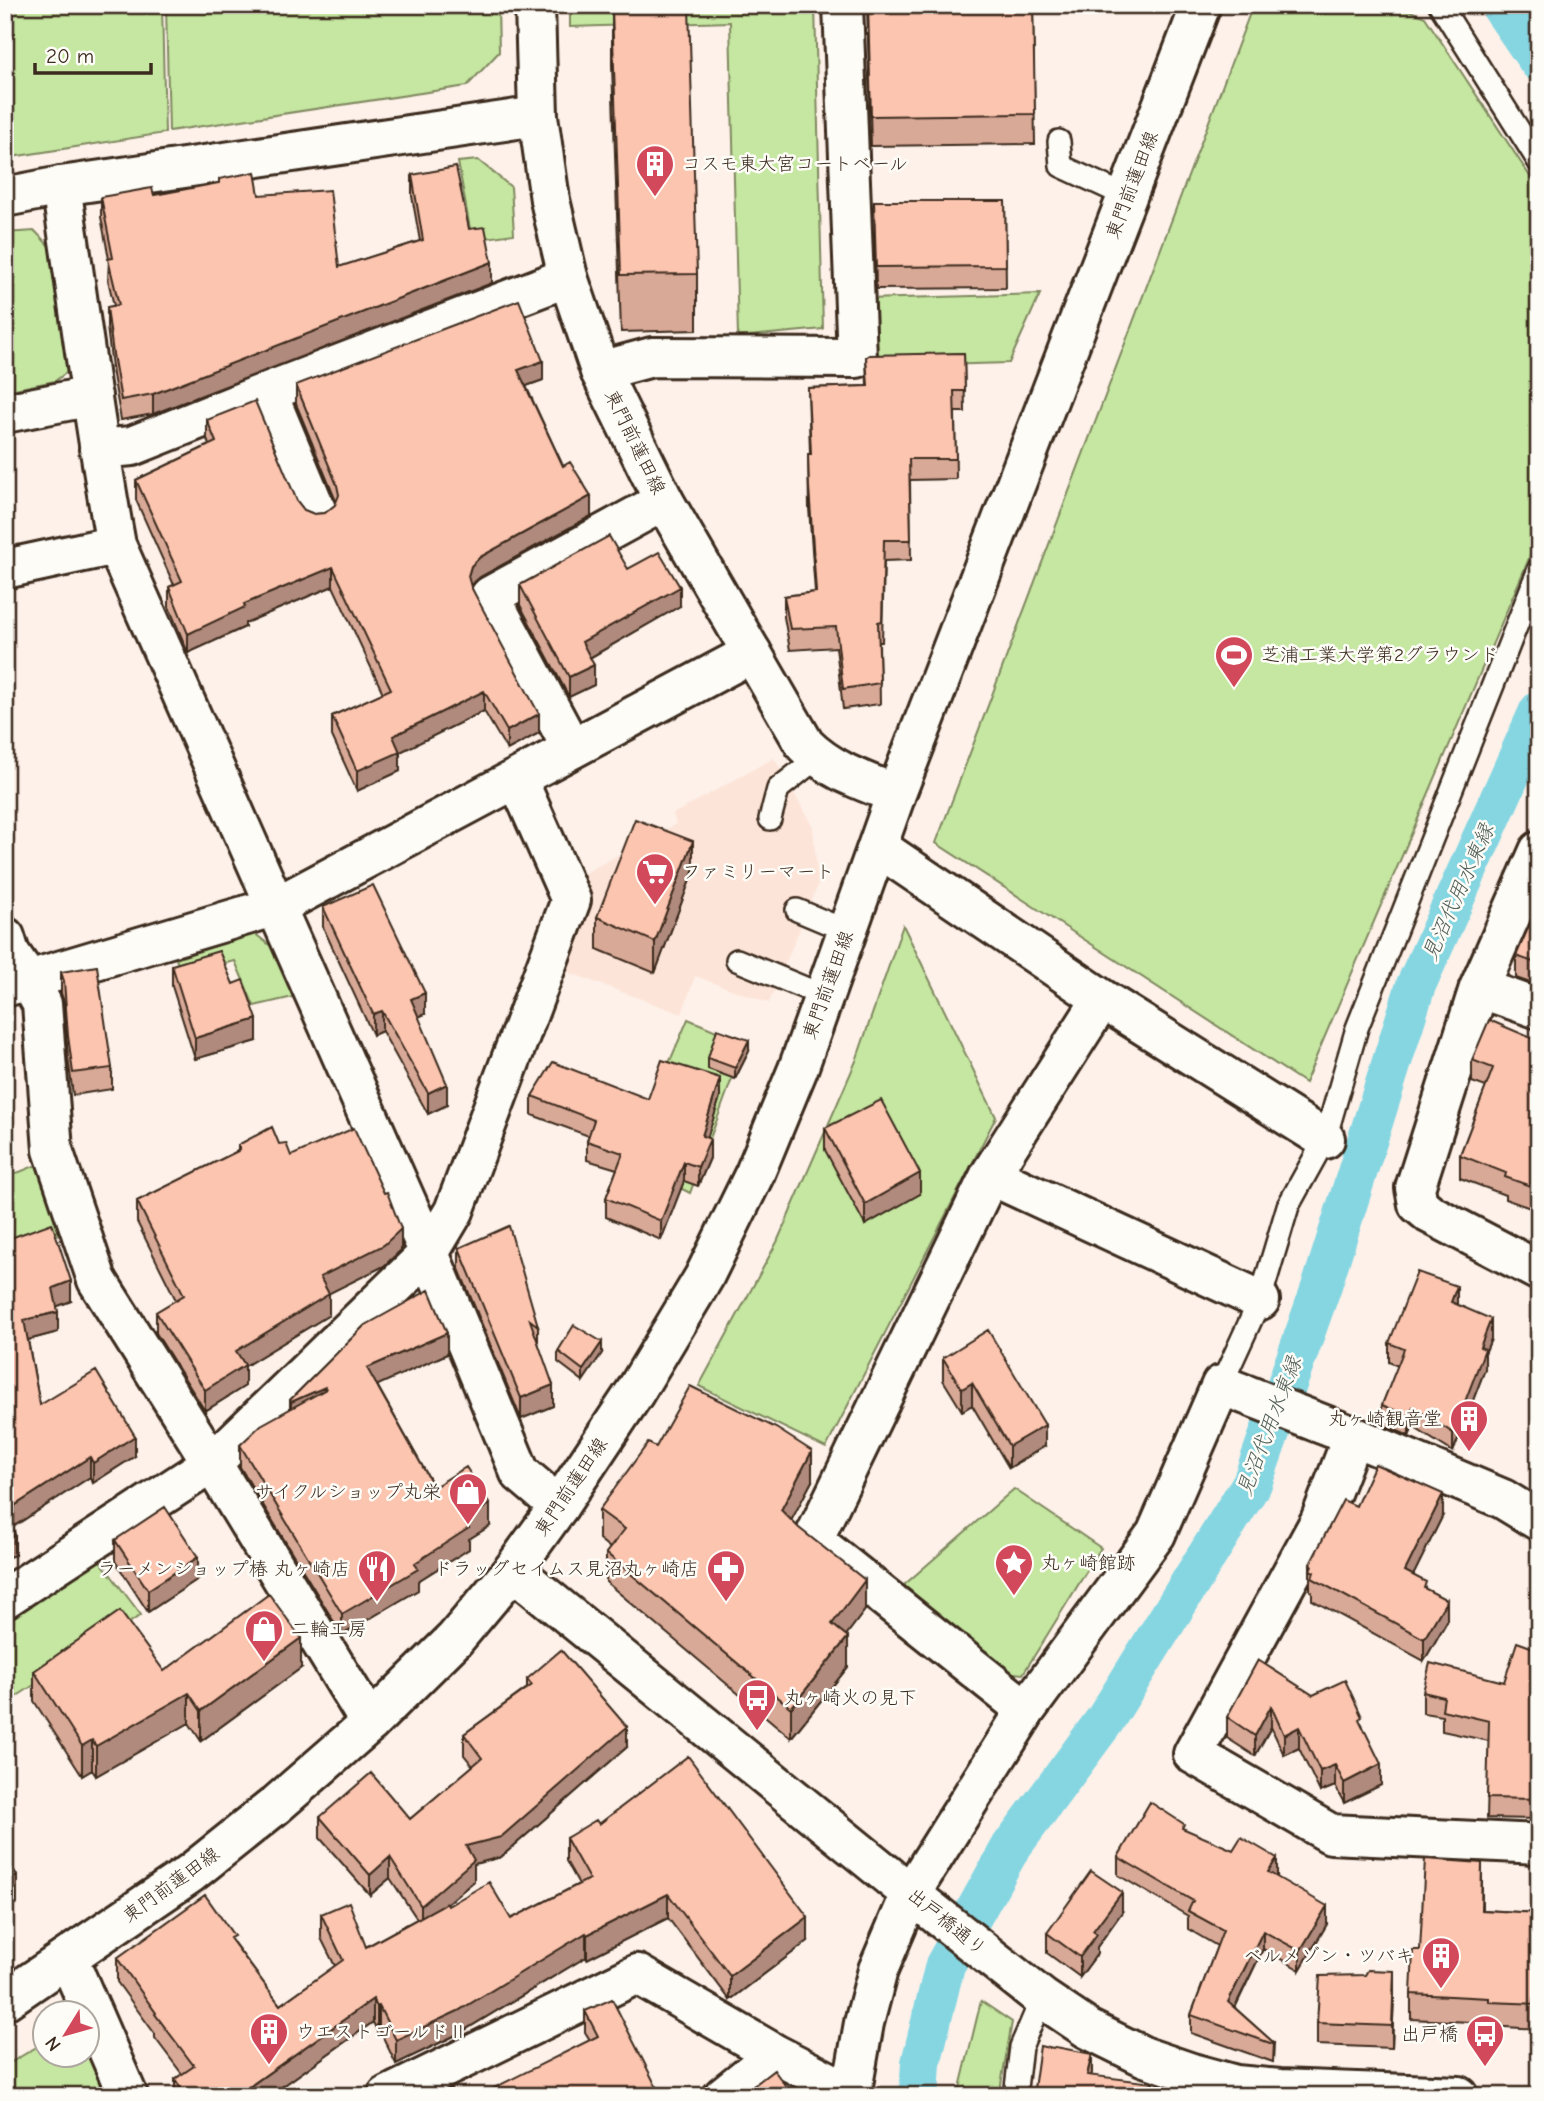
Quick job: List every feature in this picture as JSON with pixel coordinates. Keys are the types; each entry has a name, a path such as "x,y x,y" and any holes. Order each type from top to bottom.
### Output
{"street":[{"name":"東門前蓮田線","path":"535,5 538,116 550,200 568,277 600,370 664,501 806,745 841,773 896,794"},
{"path":"600,370 653,357 857,358 843,5"},
{"name":"東門前蓮田線","path":"5,2000 191,1873 276,1805 370,1723 455,1639 513,1570 559,1506 635,1392 704,1277 760,1161 798,1069 896,794 1201,5"},
{"path":"5,197 61,186 538,116"},
{"path":"61,186 99,449 116,545 429,1253 520,1473 559,1506"},
{"path":"99,449 132,446 568,277"},
{"path":"267,392 317,512"},
{"path":"5,413 92,396"},
{"path":"572,748 490,596 664,501"},
{"path":"5,569 116,545"},
{"path":"17,983 277,906 752,653"},
{"path":"5,1598 212,1463 429,1253 453,1211 571,900 517,778"},
{"path":"878,847 1102,999 1325,1139"},
{"path":"1539,851 1479,988 1415,1188 1418,1204 1430,1214 1539,1271"},
{"path":"5,937 17,983 42,1004 53,1150 97,1280 370,1723"},
{"path":"1479,988 1539,1009"},
{"path":"1027,1710 813,1540 990,1175 1102,999"},
{"path":"990,1175 1260,1300"},
{"path":"387,2096 637,1974 775,2054 851,2094 863,2022 878,1970 1027,1710 1156,1534 1230,1388 1503,1499 1539,1521"},
{"path":"1335,1429 1320,1521 1193,1754 1331,1834 1539,1844"},
{"name":"出戸橋通り","path":"513,1570 919,1900 1042,1998 1088,2029 1145,2057 1236,2085 1279,2092 1459,2096"},
{"path":"68,1958 128,2096"},
{"path":"723,2096 775,2054"}],"lane":[{"path":"1440,5 1539,162"},
{"path":"1059,141 1061,166 1128,197"},
{"path":"1230,1388 1288,1206 1325,1139 1357,1028 1539,569"},
{"path":"770,819 778,789 818,757"},
{"path":"797,910 848,931"},
{"path":"737,960 824,996"},
{"path":"1015,2096 1021,2047 1042,1998"}],"shaded area":[{"path":"774,758 813,827 818,885 769,1003 695,976 682,1014 562,970 579,876 676,824 673,814"}],"green space":[{"path":"5,5 162,5 165,133 5,158"},
{"path":"166,5 498,5 499,52 467,86 169,131"},
{"path":"570,5 815,5 823,329 738,337 730,22 570,27"},
{"name":"芝浦工業大学第2グラウンド","path":"1253,5 1396,5 1425,17 1539,190 1539,535 1305,1083 936,843"},
{"path":"478,160 511,187 514,234 472,240 458,162"},
{"path":"35,231 51,248 67,372 55,381 5,391 5,233"},
{"path":"1040,294 1009,363 867,367 866,299"},
{"path":"903,925 996,1117 826,1448 699,1386 777,1242 856,1061"},
{"path":"254,933 276,950 293,997 254,1006 235,961 181,973 176,959"},
{"path":"688,1019 745,1043 690,1193 627,1161"},
{"path":"39,1164 62,1233 5,1253 5,1178"},
{"path":"1014,1489 1101,1548 1023,1674 1004,1672 904,1585"},
{"path":"95,1554 141,1615 5,1704 5,1616"},
{"path":"981,2001 1012,2022 999,2096 958,2096"},
{"path":"32,2050 32,2070 95,2070 104,2096 5,2096 5,2066"}],"building":[{"path":"868,5 1033,5 1035,114 871,116"},
{"name":"コスモ東大宮コートベール","path":"689,7 697,274 621,275 612,9"},
{"path":"456,167 469,229 485,227 492,262 153,394 121,400 107,307 119,305 108,259 113,258 101,197 152,188 154,195 219,183 219,179 255,172 259,195 330,190 339,267 423,240 412,175"},
{"path":"874,201 1005,201 1006,266 876,267"},
{"path":"519,300 543,361 518,370 563,466 570,462 591,496 480,557 471,566 468,576 471,587 539,714 507,731 484,691 393,736 400,752 357,771 332,716 391,689 333,567 244,604 245,607 188,634 169,587 182,581 136,480 216,442 207,420 255,401 297,501 304,510 314,514 325,513 335,505 339,495 337,485 296,385"},
{"path":"964,353 965,391 954,391 956,459 909,459 911,540 884,540 882,621 878,622 880,683 843,689 836,627 790,629 784,596 816,592 809,487 808,454 811,454 808,388 868,386 866,357 869,355"},
{"path":"609,536 628,569 659,552 680,587 582,642 594,665 569,677 520,585"},
{"path":"635,819 693,841 655,942 597,917"},
{"path":"373,885 425,993 411,999 447,1084 428,1093 382,1011 373,1014 323,907"},
{"path":"1539,903 1539,964 1516,956"},
{"path":"219,951 233,984 243,980 257,1019 195,1038 172,965"},
{"path":"97,966 112,1068 73,1073 61,972"},
{"path":"1489,1020 1534,1039 1533,1043 1539,1044 1539,1189 1505,1177 1506,1173 1460,1155 1493,1068 1472,1060"},
{"path":"717,1029 749,1040 735,1068 708,1058"},
{"path":"662,1060 720,1078 702,1136 710,1139 698,1167 684,1162 661,1221 606,1198 623,1153 587,1141 594,1120 532,1096 553,1062 648,1099"},
{"path":"881,1100 920,1173 865,1204 825,1128"},
{"path":"272,1127 279,1144 286,1143 291,1156 354,1128 384,1193 387,1192 401,1229 384,1245 320,1277 329,1294 236,1351 245,1365 205,1390 156,1312 184,1295 137,1201 240,1150 238,1145"},
{"path":"52,1223 71,1281 53,1288 58,1312 24,1320 40,1405 96,1371 135,1436 93,1463 90,1457 8,1510 15,1535 5,1538 5,1240"},
{"path":"509,1226 538,1326 530,1320 553,1385 521,1398 459,1248"},
{"path":"1417,1272 1457,1286 1451,1302 1491,1319 1480,1347 1485,1349 1453,1433 1413,1407 1409,1416 1382,1405 1404,1349 1389,1343"},
{"path":"429,1290 447,1333 367,1368 434,1487 466,1467 490,1504 464,1521 469,1528 415,1563 418,1569 342,1614 240,1445 261,1425 326,1389 325,1387 291,1402 290,1400 364,1326"},
{"path":"574,1325 602,1342 583,1370 558,1351"},
{"path":"988,1330 1045,1425 1009,1446 972,1383 962,1389 943,1358"},
{"path":"690,1386 776,1428 812,1451 781,1510 799,1528 865,1580 832,1624 848,1637 791,1708 606,1553 625,1529 599,1510 648,1443 656,1447"},
{"path":"1375,1464 1443,1494 1405,1571 1426,1582 1424,1588 1447,1600 1424,1639 1312,1578 1314,1572 1310,1570 1310,1564 1343,1500 1356,1506"},
{"path":"165,1507 198,1557 148,1590 115,1540"},
{"path":"269,1594 301,1638 201,1711 189,1693 96,1746 92,1740 82,1746 34,1671 120,1611 164,1671"},
{"path":"1517,1642 1539,1650 1539,1799 1487,1798 1489,1721 1442,1710 1444,1697 1423,1692 1430,1663 1504,1682"},
{"path":"561,1650 627,1727 501,1837 466,1846 474,1860 421,1906 390,1857 370,1875 320,1817 371,1773 410,1819 482,1758 464,1734 532,1685 527,1679"},
{"path":"1258,1660 1313,1695 1345,1680 1362,1717 1359,1719 1381,1764 1344,1783 1335,1765 1320,1771 1299,1727 1284,1735 1271,1706 1255,1736 1227,1717"},
{"path":"688,1756 808,1917 730,1976 668,1894 587,1935 586,1933 458,2011 396,2040 373,1999 236,2096 186,2096 175,2079 194,2066 117,1958 205,1895 234,1936 230,1938 280,2005 343,1960 321,1914 349,1902 366,1947 489,1882 511,1919 589,1879 566,1838 596,1820 599,1824"},
{"path":"1150,1802 1184,1824 1182,1828 1233,1850 1241,1837 1277,1858 1268,1872 1327,1906 1300,1951 1263,1931 1228,2002 1273,2044 1191,2015 1223,1930 1188,1911 1193,1901 1118,1857"},
{"path":"5,1857 17,1875 5,1883"},
{"path":"1425,1859 1482,1863 1481,1910 1539,1913 1539,2004 1411,1994 1413,1950 1420,1950"},
{"path":"1091,1871 1122,1892 1093,1931 1097,1934 1080,1957 1047,1933"},
{"path":"1368,1970 1394,1971 1392,2026 1317,2023 1320,1976 1365,1975"},
{"path":"612,1999 661,2096 478,2096 598,2036 585,2011"},
{"path":"1040,2046 1092,2054 1087,2075 1153,2083 1151,2096 1033,2096"},
{"path":"774,2070 793,2096 740,2096"}],"waterway":[{"name":"見沼代用水東縁","path":"1500,5 1539,62"},
{"name":"見沼代用水東縁","path":"919,2096 921,2063 945,1965 1011,1847 1105,1720 1252,1483 1322,1285 1416,985 1539,711"}],"place":[{"name":"コスモ東大宮コートベール","path":"655,198"},
{"name":"芝浦工業大学第2グラウンド","path":"1234,689"},
{"name":"ファミリーマート","path":"655,906"},
{"name":"丸ヶ崎観音堂","path":"1469,1453"},
{"name":"サイクルショップ丸栄","path":"468,1526"},
{"name":"丸ヶ崎館跡","path":"1014,1597"},
{"name":"ラーメンショップ椿 丸ヶ崎店","path":"377,1603"},
{"name":"ドラッグセイムス見沼丸ヶ崎店","path":"726,1603"},
{"name":"二輪工房","path":"264,1663"},
{"name":"丸ヶ崎火の見下","path":"757,1732"},
{"name":"ベルメゾン・ツバキ","path":"1441,1990"},
{"name":"ウエストゴールドⅡ","path":"269,2066"},
{"name":"出戸橋","path":"1485,2068"}]}
